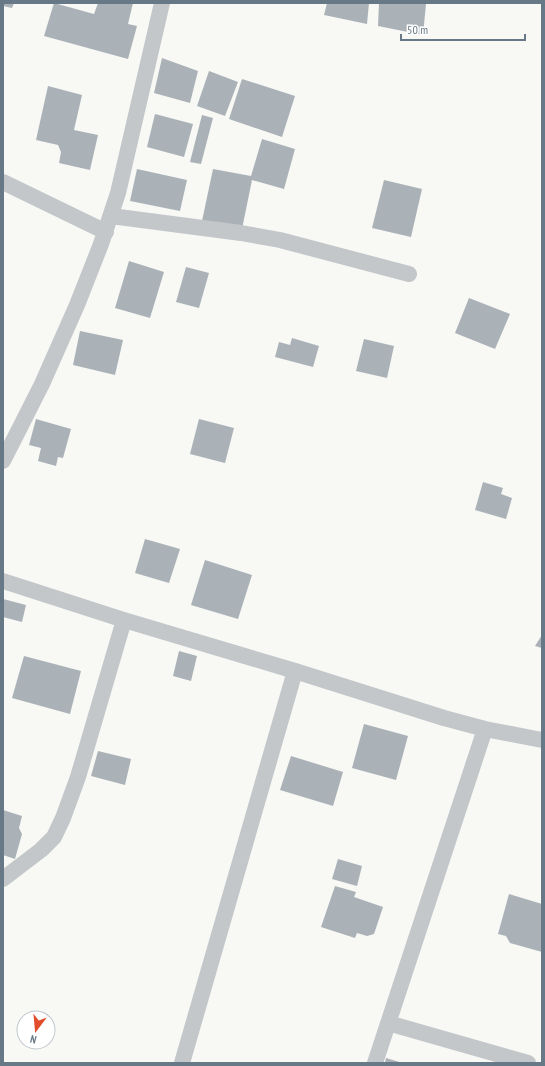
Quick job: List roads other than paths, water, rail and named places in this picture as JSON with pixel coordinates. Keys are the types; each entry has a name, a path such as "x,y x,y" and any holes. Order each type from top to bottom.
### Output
{"street":[{"path":"3,461 42,384 77,305 106,232 125,163 162,3"},
{"path":"3,182 106,232"},
{"path":"111,216 241,233 280,240 409,274"},
{"path":"3,581 124,620 295,671 444,718 486,730 542,740"},
{"path":"3,879 41,850 54,837 64,818 78,777 124,620"},
{"path":"182,1063 295,671"},
{"path":"375,1063 486,730"},
{"path":"388,1023 528,1063"}]}
